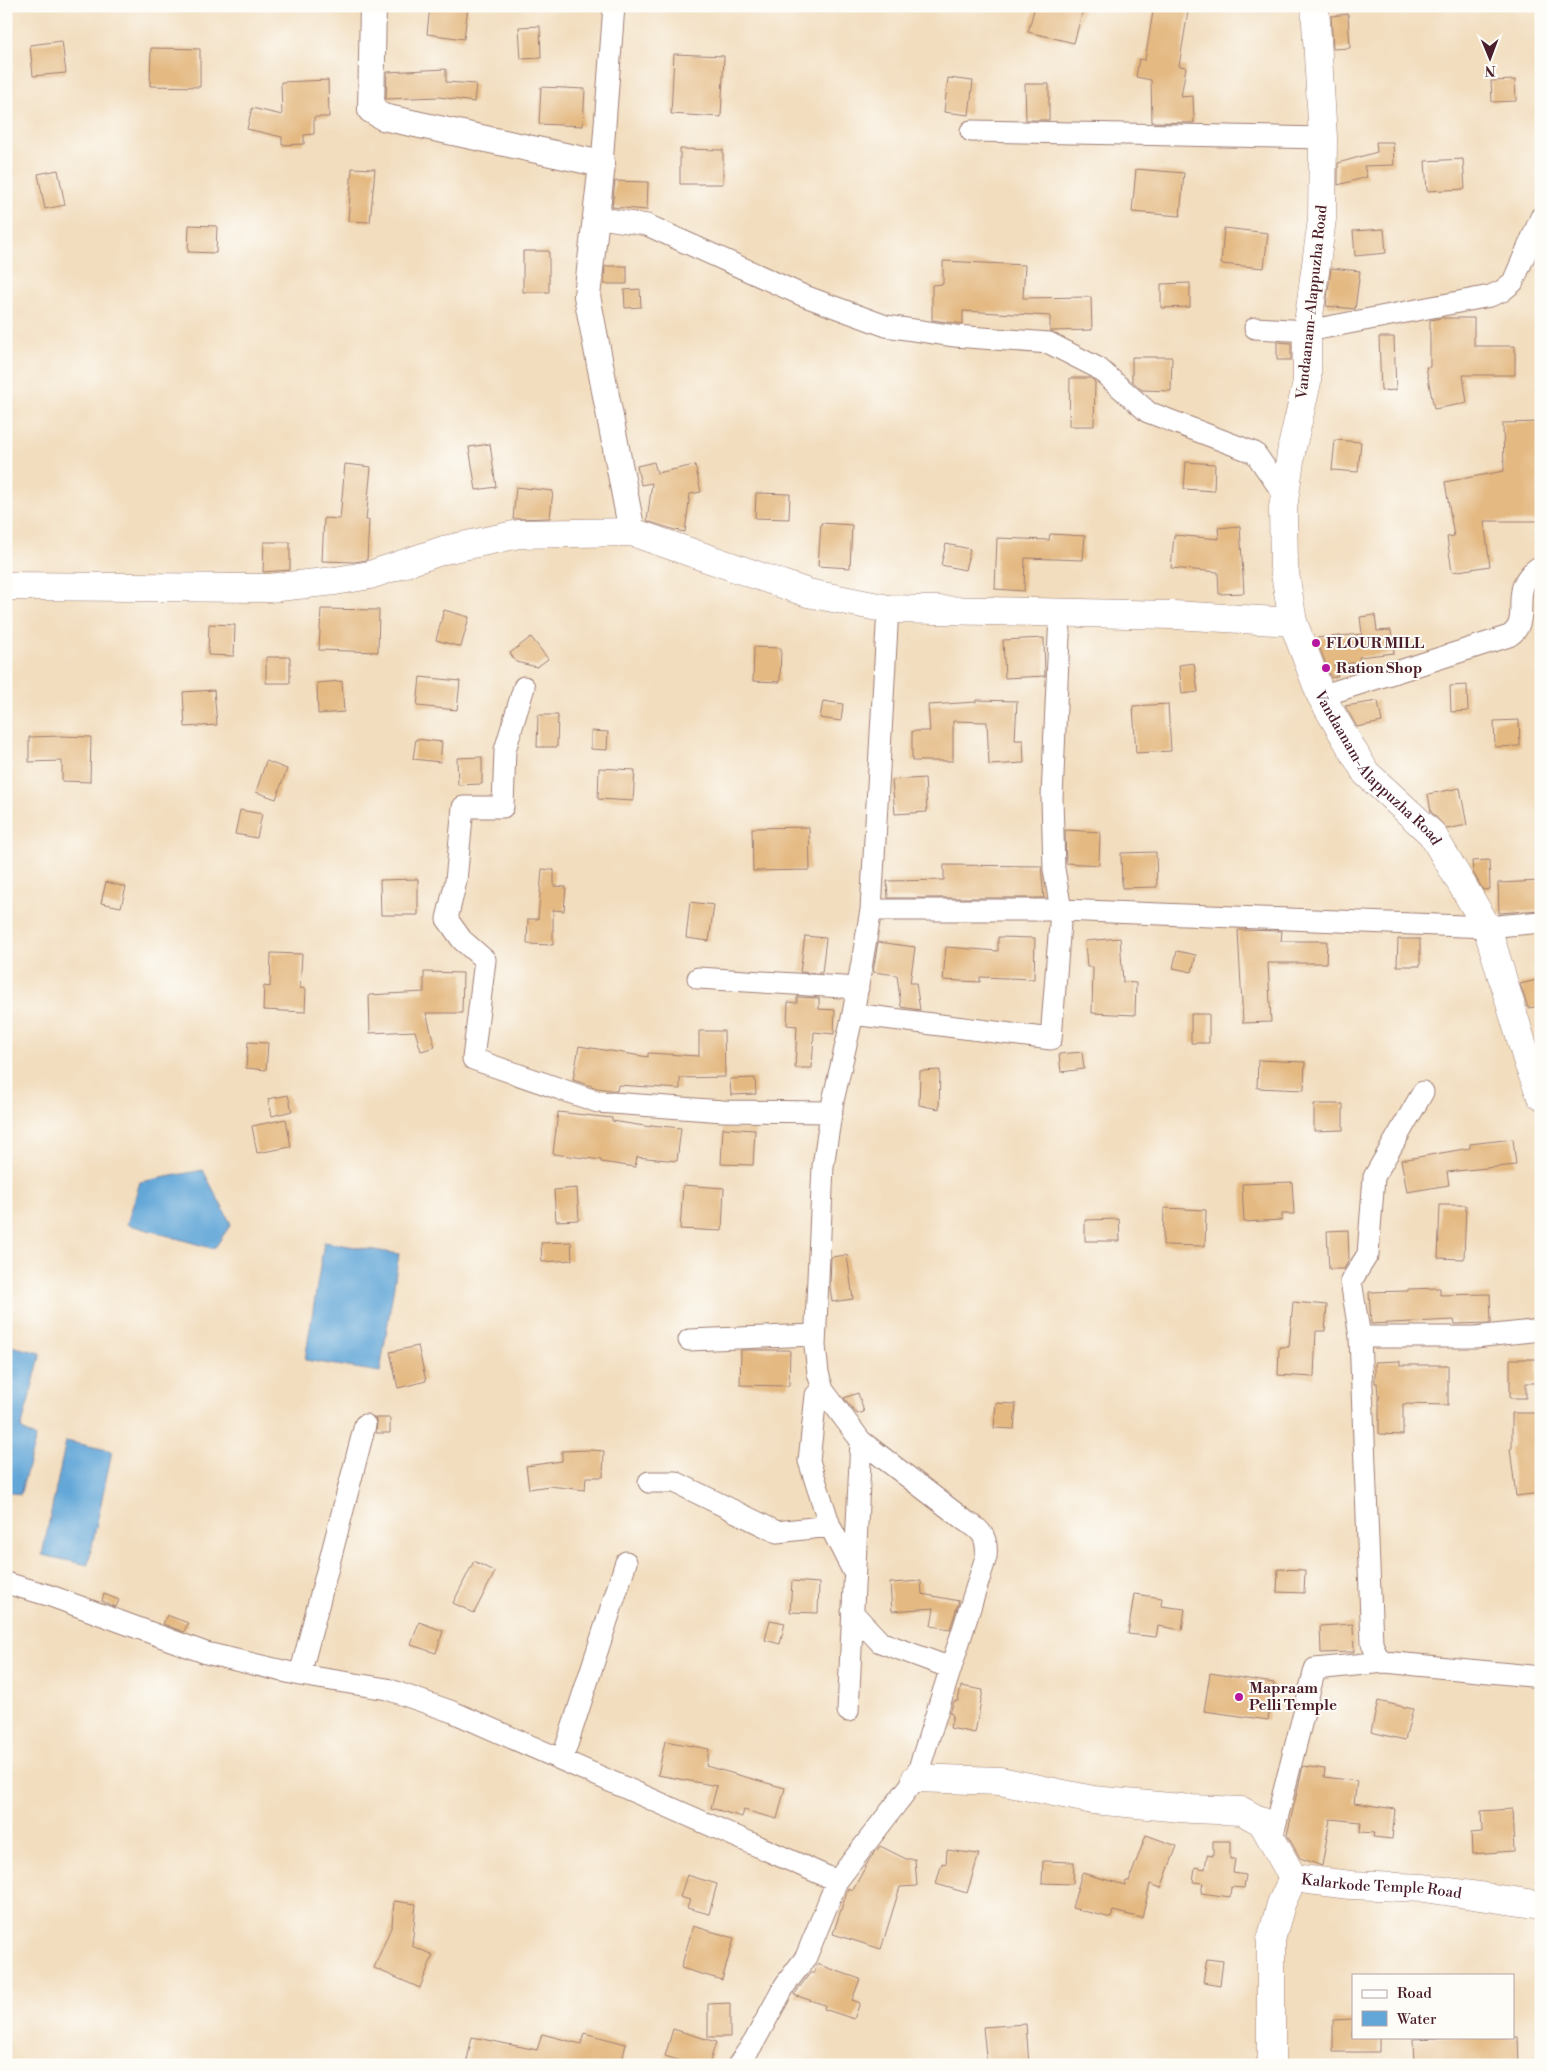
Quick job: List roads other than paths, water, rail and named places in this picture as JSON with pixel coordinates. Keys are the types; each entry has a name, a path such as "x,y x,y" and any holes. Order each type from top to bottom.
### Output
{"main road":[{"name":"Vandaanam-Alappuzha Road","path":"1315,6 1324,138 1322,219 1307,331 1307,382 1292,446 1283,508 1284,567 1292,622 1321,696 1366,773 1432,834 1487,927 1525,1054 1541,1096"},
{"path":"6,586 268,588 335,581 370,575 444,550 519,534 632,532 808,593 888,609 1174,616 1292,622"},
{"path":"916,1778 1000,1781 1093,1800 1192,1809 1242,1811 1262,1822 1293,1878"},
{"name":"Kalarkode Temple Road","path":"1271,2065 1271,1940 1281,1904 1293,1878 1350,1885 1424,1888 1541,1904"}],"street":[{"path":"373,6 371,110 383,118 602,164"},
{"path":"614,6 602,164 594,217 587,296 632,532"},
{"path":"971,131 1324,138"},
{"path":"594,217 647,225 802,295 886,326 955,336 1049,343 1098,368 1148,412 1255,453 1285,496"},
{"path":"1255,328 1307,331 1490,296 1502,291 1514,282 1531,264 1541,217"},
{"path":"1321,696 1509,636 1516,632 1520,626 1521,589 1524,580 1541,566"},
{"path":"738,2065 754,2042 785,1986 806,1957 837,1881 916,1778 986,1557 987,1546 984,1536 977,1527 861,1441 823,1390 818,1373 815,1336 823,1166 832,1112 858,988 870,910 888,609"},
{"path":"853,1014 1051,1039 1061,910 1054,869 1052,798 1060,613"},
{"path":"524,687 505,750 504,806 464,807 456,881 446,919 462,940 485,960 473,1060 598,1102 723,1110 832,1112"},
{"path":"870,910 1061,910 1487,927 1541,922"},
{"path":"698,978 858,988"},
{"path":"1385,1662 1377,1656 1372,1643 1360,1337 1351,1281 1368,1254 1374,1176 1423,1092"},
{"path":"1360,1337 1475,1337 1541,1330"},
{"path":"689,1340 815,1336"},
{"path":"823,1390 816,1395 809,1461 830,1526 854,1574"},
{"path":"300,1675 365,1425"},
{"path":"848,1711 861,1441"},
{"path":"649,1482 675,1482 776,1532 830,1526"},
{"path":"562,1760 626,1562"},
{"path":"6,1583 48,1595 206,1653 300,1675 387,1690 452,1712 837,1881"},
{"path":"852,1612 880,1642 951,1668"},
{"path":"1272,1838 1315,1669 1385,1662 1541,1677"}],"water":[{"path":"203,1170 231,1224 214,1249 127,1224 140,1182"},
{"path":"324,1242 399,1254 380,1372 305,1360"},
{"path":"6,1345 41,1353 21,1429 36,1438 20,1495 6,1491"},
{"path":"66,1441 112,1451 88,1565 42,1555"}],"place":[{"name":"FLOUR MILL","path":"1316,643"},
{"name":"Ration Shop","path":"1326,668"},
{"name":"Mapraam Pelli Temple","path":"1239,1697"}]}
